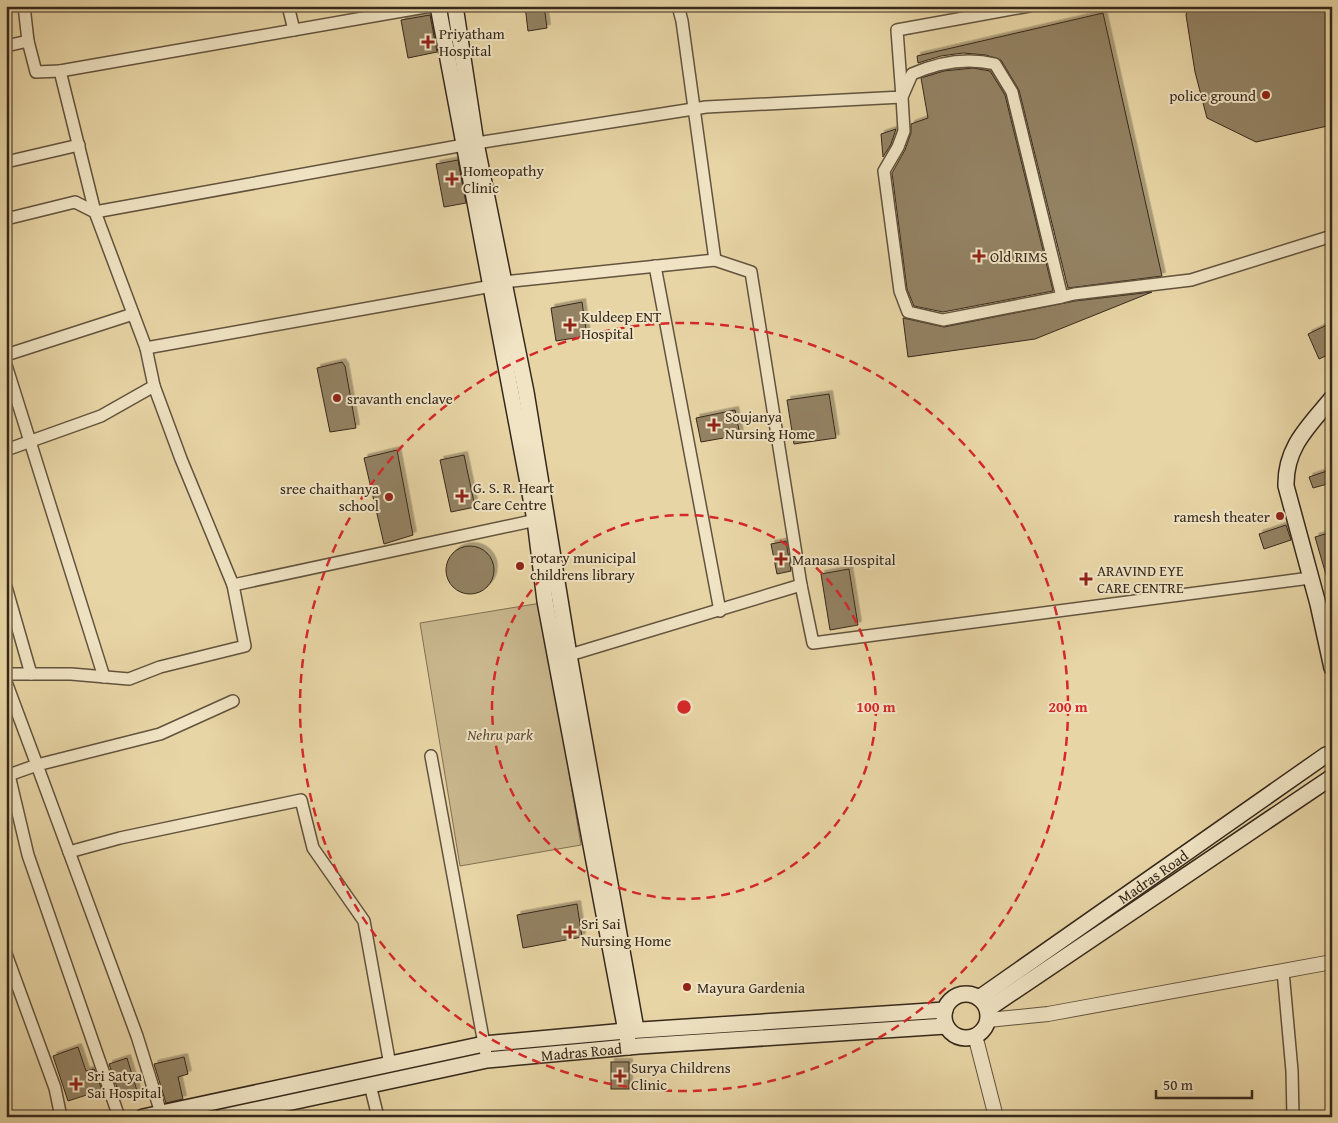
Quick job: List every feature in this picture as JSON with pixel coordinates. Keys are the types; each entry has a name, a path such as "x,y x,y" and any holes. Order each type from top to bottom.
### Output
{"main road":[{"path":"438,6 470,144 498,284 541,519 545,601 563,657 634,1046"},
{"path":"455,6 470,144"},
{"path":"1332,398 1297,442 1286,469 1286,486 1332,668"},
{"path":"1329,748 1327,762 1332,771"},
{"name":"Madras Road","path":"985,1009 1329,748"},
{"path":"985,1009 1332,777"},
{"path":"965,994 985,1009 984,1030 971,1038 956,1036 946,1026 945,1010 952,999 958,995 965,994"},
{"path":"143,1117 484,1044 631,1031 945,1010"},
{"name":"Madras Road","path":"222,1117 487,1060 634,1046 946,1026"}],"street":[{"path":"24,6 28,41 36,72 60,71 431,6"},
{"path":"288,6 294,30"},
{"path":"678,6 682,21 715,260"},
{"path":"1029,6 897,30 904,131 898,147 884,171 900,291 908,312 943,320 1062,297 1191,280 1332,236"},
{"path":"6,46 28,41"},
{"path":"902,97 912,74 930,66 975,60 994,64 1012,92 1062,297"},
{"path":"6,674 129,679 160,668 245,646 233,585 154,386 146,348 95,212 60,71"},
{"path":"6,219 74,202 95,212 470,144 694,109 902,97"},
{"path":"6,162 79,145"},
{"path":"146,348 498,284 715,260 751,272 801,585 813,643 1310,578"},
{"path":"655,266 720,610"},
{"path":"6,355 133,314"},
{"path":"6,365 104,677"},
{"path":"6,450 101,416 154,386"},
{"path":"233,585 541,519"},
{"path":"563,657 801,585"},
{"path":"6,587 31,674"},
{"path":"6,682 137,1036 161,1113"},
{"path":"120,1117 28,855 7,776 37,765 160,734 233,701"},
{"path":"431,756 487,1060"},
{"path":"69,852 301,800 313,848 364,920 390,1065"},
{"path":"6,954 55,1088 61,1117"},
{"path":"985,1009 1048,1014 1332,962"},
{"path":"1282,971 1292,1071 1293,1117"},
{"path":"977,1043 996,1117"},
{"path":"370,1085 378,1117"}],"green space":[{"name":"Nehru park","path":"541,603 581,845 460,866 420,623"}],"building":[{"path":"525,6 544,6 547,28 528,31"},
{"name":"police ground","path":"1188,6 1332,6 1332,125 1256,142 1207,118 1195,72 1186,15"},
{"path":"1103,13 1162,276 1068,288 1019,90 1001,60 986,55 963,53 941,56 918,63 917,56"},
{"path":"430,15 437,52 408,58 401,20"},
{"path":"973,68 990,71 1005,95 1053,291 943,312 914,306 907,289 892,173 905,150 911,133 911,124 928,118 921,78 944,71"},
{"path":"896,129 891,144 883,157 881,134"},
{"path":"458,160 466,203 444,207 436,164"},
{"path":"1152,292 1035,339 908,357 903,318 944,327 1075,301"},
{"path":"582,302 587,336 556,341 551,308"},
{"path":"1329,324 1332,331 1332,353 1319,359 1308,334"},
{"name":"sravanth enclave","path":"342,362 345,366 356,428 330,432 317,368"},
{"path":"829,394 836,438 794,444 787,400"},
{"path":"735,410 740,435 701,442 696,418"},
{"name":"sree chaithanya school","path":"397,450 413,535 384,544 364,458"},
{"path":"464,455 475,507 451,512 440,460"},
{"path":"1327,471 1331,483 1313,488 1309,477"},
{"path":"1286,525 1291,540 1264,549 1259,534"},
{"path":"1332,532 1332,585 1329,585 1315,537"},
{"path":"786,541 791,571 777,574 771,544"},
{"path":"465,546 475,546 484,550 490,556 493,561 493,579 484,590 475,594 465,594 456,590 450,584 446,575 446,565 450,556 456,550"},
{"path":"849,569 858,625 830,630 821,574"},
{"path":"577,904 582,937 523,948 517,915"},
{"path":"78,1047 86,1071 94,1069 102,1090 68,1101 53,1056"},
{"path":"184,1057 188,1074 178,1077 183,1099 166,1103 154,1064"},
{"path":"127,1058 138,1094 121,1099 109,1064"},
{"path":"611,1062 629,1062 629,1089 611,1089"}],"place":[{"name":"Priyatham Hospital","path":"428,42"},
{"name":"police ground","path":"1266,95"},
{"name":"Homeopathy Clinic","path":"452,179"},
{"name":"Old RIMS","path":"979,256"},
{"name":"Kuldeep ENT Hospital","path":"570,325"},
{"name":"sravanth enclave","path":"337,398"},
{"name":"Soujanya Nursing Home","path":"714,425"},
{"name":"G. S. R. Heart Care Centre","path":"462,496"},
{"name":"sree chaithanya school","path":"389,497"},
{"name":"ramesh theater","path":"1280,516"},
{"name":"Manasa Hospital","path":"781,559"},
{"name":"rotary municipal childrens library","path":"520,566"},
{"name":"ARAVIND EYE CARE CENTRE","path":"1086,579"},
{"name":"Sri Sai Nursing Home","path":"570,932"},
{"name":"Mayura Gardenia","path":"687,987"},
{"name":"Surya Childrens Clinic","path":"620,1076"},
{"name":"Sri Satya Sai Hospital","path":"76,1084"}]}
